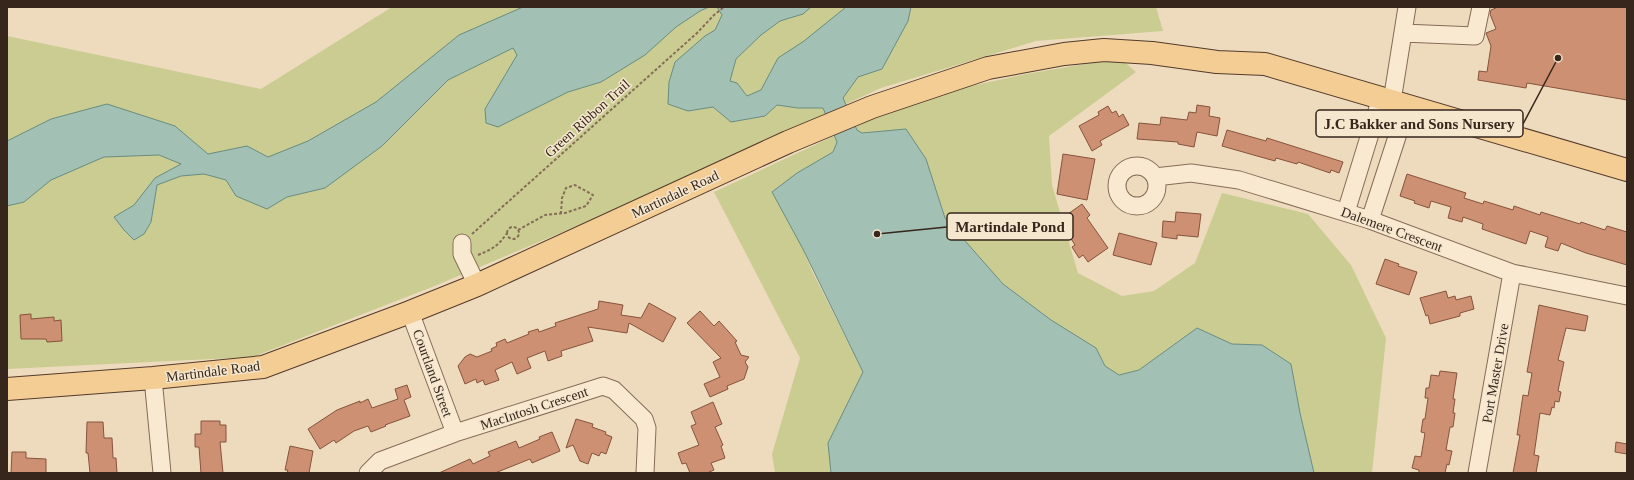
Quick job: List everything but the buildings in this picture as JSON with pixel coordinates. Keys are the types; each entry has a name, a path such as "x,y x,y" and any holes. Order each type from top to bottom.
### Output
{"main road":[{"name":"Martindale Road","path":"7,390 262,367 410,312 477,285 788,142 872,107 988,68 1064,54 1104,50 1152,53 1217,62 1265,64 1627,170"}],"street":[{"path":"1370,220 1393,102 1407,7"},
{"path":"1403,33 1475,36 1481,7"},
{"path":"1346,212 1393,102"},
{"name":"Dalemere Crescent","path":"1155,177 1191,173 1239,180 1370,220 1512,273 1627,296"},
{"path":"462,242 462,254 477,285"},
{"name":"Port Master Drive","path":"1477,473 1512,273"},
{"name":"Courtland Street","path":"410,312 455,433"},
{"path":"153,378 162,473"},
{"name":"MacIntosh Crescent","path":"368,473 380,461 455,433 603,386 614,390 644,420 647,428 645,473"}],"path":[{"name":"Green Ribbon Trail","path":"462,242 697,34 714,15 724,7"},
{"path":"518,230 545,215 561,213 586,206 593,195 574,185 566,188 562,198 561,213"},
{"path":"466,260 494,248 502,241 507,230 511,226 516,227 518,230"},
{"path":"506,234 509,238 515,239 519,234 518,230"}],"green space":[{"path":"392,7 1156,7 1163,31 1036,41 881,88 615,210 432,287 253,357 7,369 7,36 261,89"},
{"path":"1120,58 1136,72 1049,136 1052,185 1078,273 1122,296 1154,291 1195,263 1222,193 1308,214 1351,265 1386,338 1372,473 1314,473 1300,413 1291,364 1262,345 1232,344 1197,328 1139,370 1119,375 1105,366 1096,348 1051,320 1003,284 945,218 926,159 906,129 862,133 857,130 856,127 879,115 944,92 1026,74"},
{"path":"834,136 837,142 833,152 797,173 804,251 812,271 863,372 828,443 831,473 775,473 772,454 800,358 714,192"}],"shaded area":[{"path":"523,7 709,7 700,11 676,27 645,55 601,82 568,92 498,127 486,123 485,109 517,55 513,48 448,80 382,146 325,188 287,197 267,209 236,196 226,180 204,174 181,176 157,185 151,222 144,234 134,240 114,217 134,205 155,178 181,164 159,155 104,157 51,180 24,202 7,206 7,141 51,119 107,104 175,126 208,154 247,146 268,157 308,141 376,102 459,35"},
{"path":"717,7 811,7 803,14 780,21 761,35 736,59 730,81 737,83 747,96 761,90 778,58 804,41 846,7 911,7 908,21 882,69 858,77 843,98 857,130 862,133 906,129 926,159 945,218 1003,284 1051,320 1096,348 1105,366 1119,375 1139,370 1197,328 1232,344 1262,345 1291,364 1300,413 1314,473 831,473 828,443 863,372 804,251 772,192 797,173 833,152 837,142 823,108 798,108 777,105 765,116 731,122 713,107 688,111 668,104 669,82 675,62 705,36 715,30 722,15"}],"place":[{"name":"J.C Bakker and Sons Nursery","path":"1558,58"},
{"name":"Martindale Pond","path":"877,234"}]}
